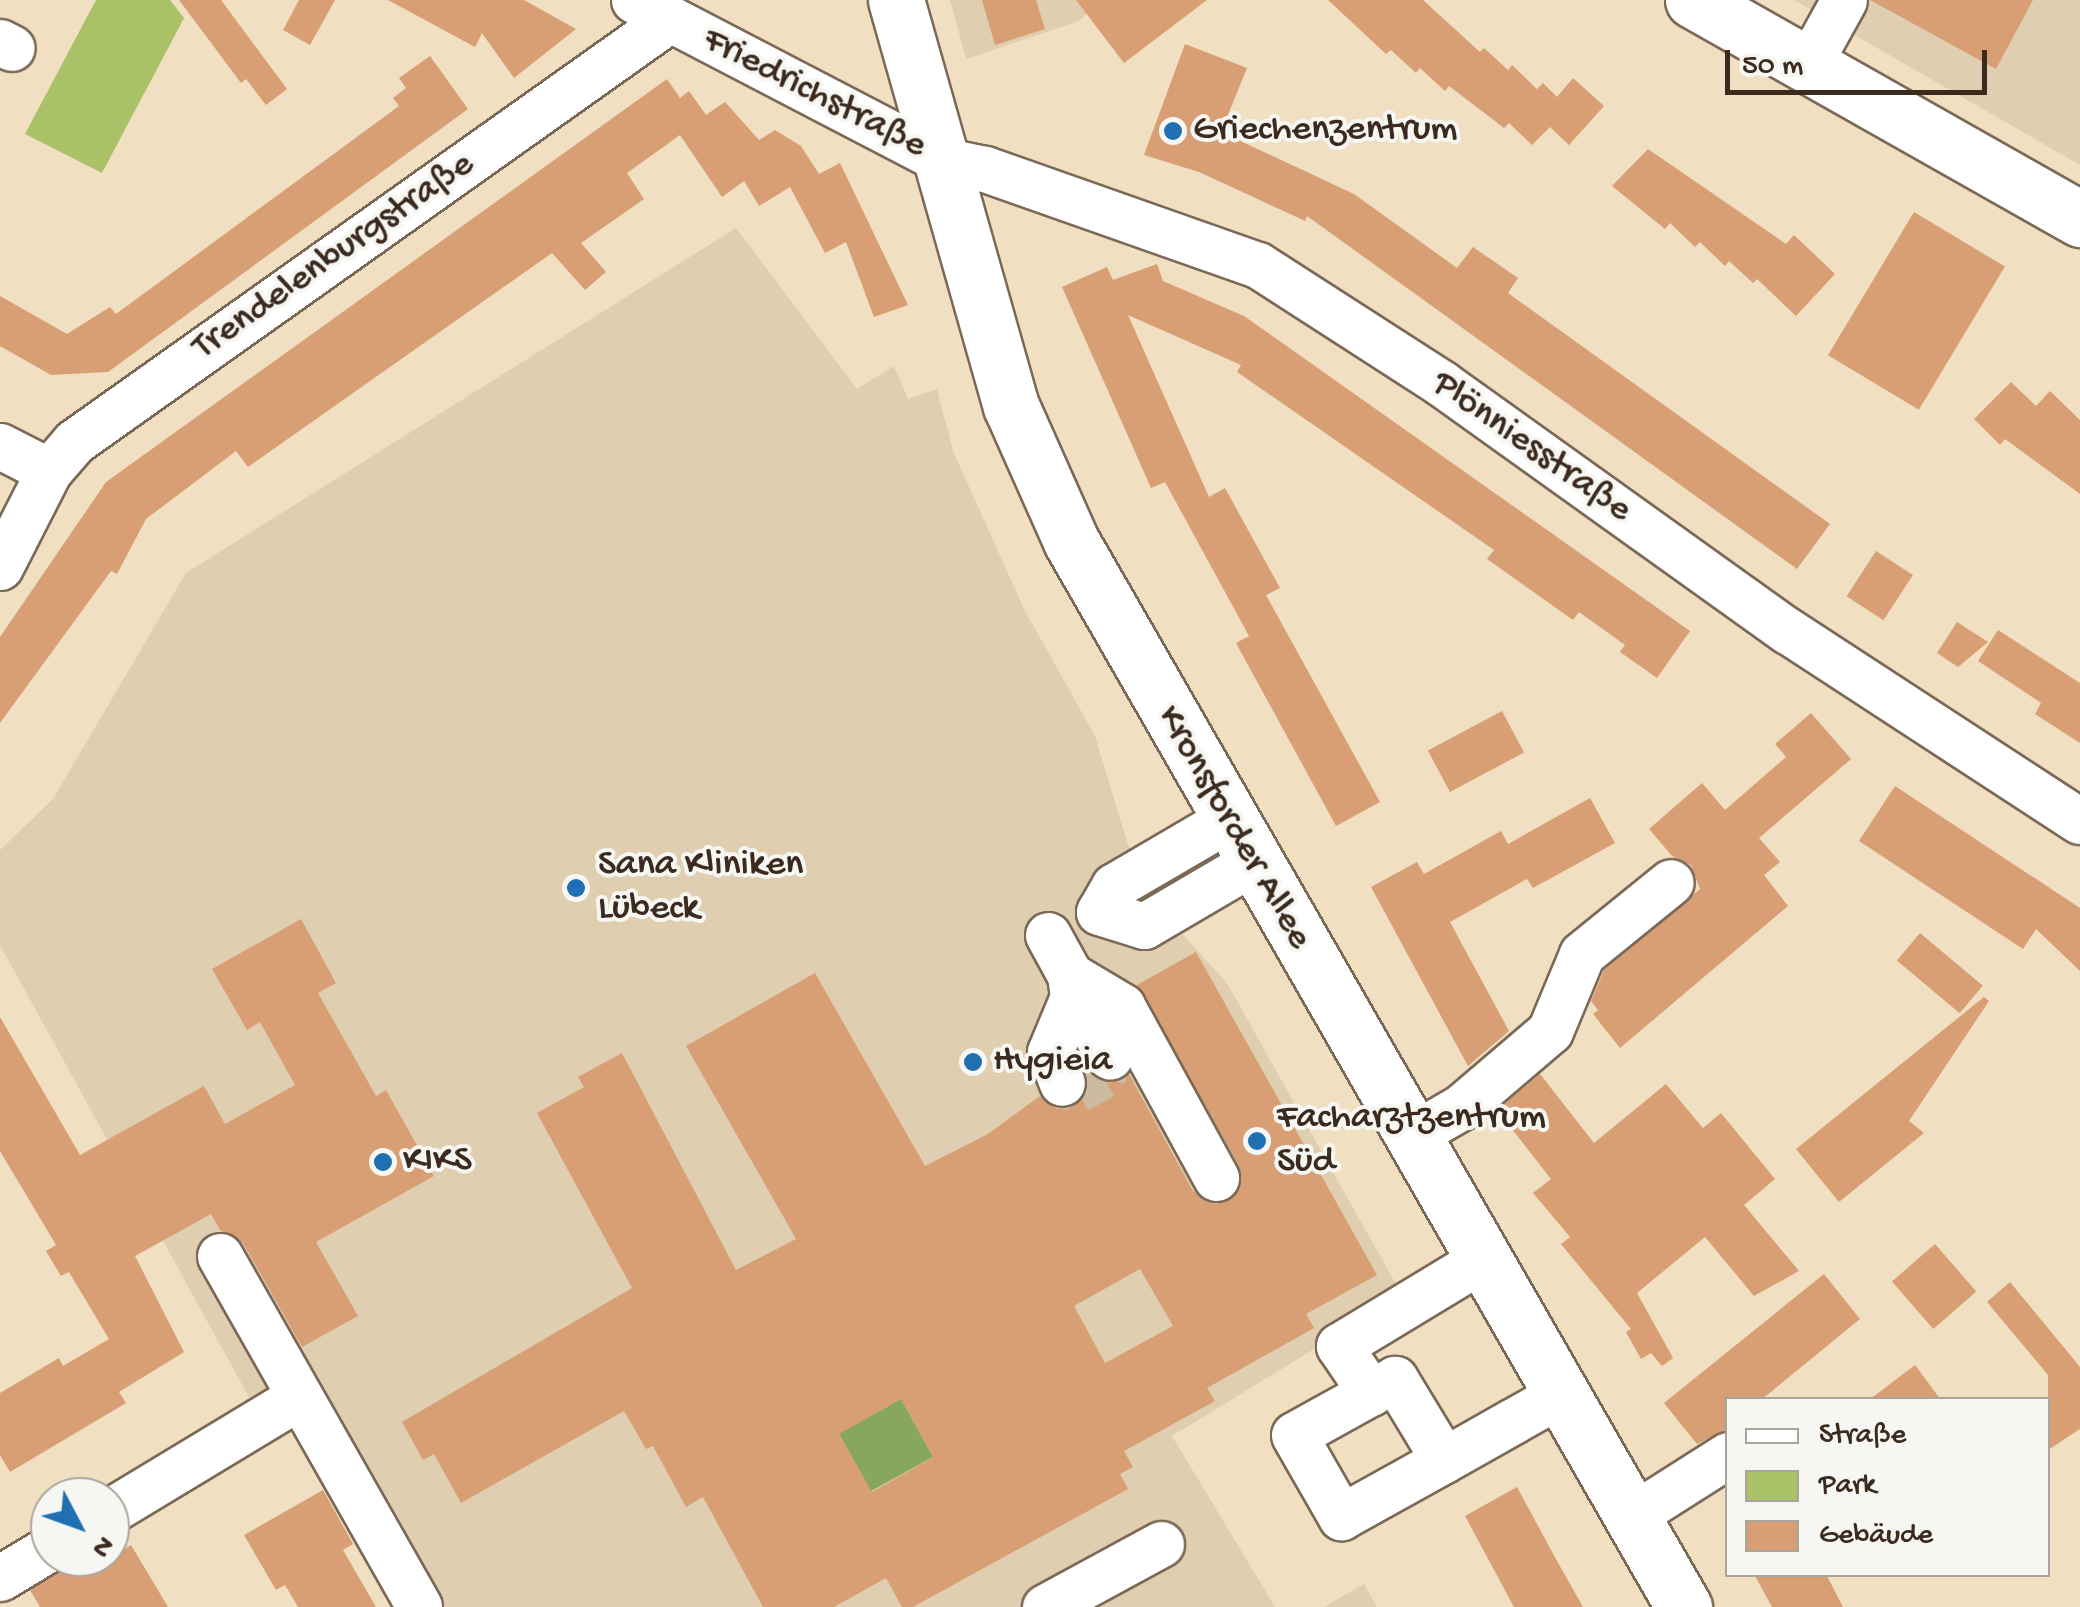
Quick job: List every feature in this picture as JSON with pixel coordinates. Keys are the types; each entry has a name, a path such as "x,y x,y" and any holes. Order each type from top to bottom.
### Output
{"main road":[{"name":"Kronsforder Allee","path":"896,0 1011,406 1044,484 1240,841 1684,1607"},
{"path":"1693,0 2080,219"}],"street":[{"path":"1808,64 1844,0"},
{"name":"Friedrichstraße","path":"652,10 941,160"},
{"name":"Trendelenburgstraße","path":"0,567 48,471 74,442 652,10"},
{"name":"Plönniesstraße","path":"941,160 985,169 1258,265 1441,383 1788,630 2080,821"},
{"path":"0,446 48,471"},
{"path":"1106,899 1144,926 1240,841"},
{"path":"1411,1136 1461,1106 1550,1031 1582,954 1671,882"},
{"path":"1048,935 1110,1057"},
{"path":"1062,1084 1050,1052 1071,986"},
{"path":"1071,986 1122,1006 1216,1178"},
{"path":"220,1256 419,1607"},
{"path":"1371,1393 1338,1346 1481,1260"},
{"path":"1444,1460 1395,1379 1294,1434 1341,1518 1444,1460 1561,1394"},
{"path":"130,1499 299,1397"},
{"path":"1632,1516 1725,1457"},
{"path":"1044,1607 1161,1544"},
{"path":"0,1578 30,1560"}],"shaded area":[{"path":"950,0 1102,0 1079,21 966,59"},
{"path":"1794,0 2080,0 2080,165"},
{"name":"Sana Kliniken Lübeck","path":"736,228 857,389 894,366 908,399 937,389 953,451 1024,609 1095,736 1128,845 1174,925 1227,983 1402,1295 1172,1436 1275,1607 409,1607 298,1419 250,1399 0,945 0,850 53,799 186,573"},
{"path":"1364,1584 1377,1607 1324,1607"}],"green space":[{"path":"96,0 170,0 184,18 102,173 25,134"},
{"path":"901,1399 933,1457 871,1491 839,1433"}],"building":[{"path":"179,0 221,0 287,89 266,105 246,79 241,83"},
{"path":"299,0 335,0 310,45 283,30"},
{"path":"388,0 524,0 576,29 514,78 482,33 475,47"},
{"path":"982,0 1036,0 1045,29 995,45"},
{"path":"1076,0 1207,0 1124,63"},
{"path":"1328,0 1423,0 1480,52 1484,48 1508,70 1512,65 1537,89 1543,83 1557,97 1573,78 1604,106 1569,145 1550,127 1532,145 1509,123 1504,128 1449,86 1445,91 1420,68 1416,73 1391,50 1386,54"},
{"path":"1870,0 2033,0 1996,69"},
{"path":"1185,44 1247,68 1221,132 1354,194 1457,268 1473,247 1518,278 1508,293 1830,524 1797,569 1307,216 1305,221 1199,172 1144,155"},
{"path":"430,56 468,109 108,372 51,375 0,346 0,296 67,334 110,307 116,314 399,106 393,98 406,88 399,78"},
{"path":"667,79 680,98 689,91 706,115 725,102 759,140 775,130 801,146 819,174 840,163 908,305 874,317 846,242 825,253 790,187 759,206 744,181 722,197 680,135 627,173 644,199 581,243 606,272 585,290 552,253 248,467 236,451 146,519 117,574 111,571 0,723 0,637 106,482"},
{"path":"1648,149 1786,244 1794,235 1835,274 1796,316 1757,279 1753,283 1729,261 1725,266 1700,242 1695,247 1670,223 1665,229 1612,186"},
{"path":"1914,212 2005,267 1919,410 1828,355"},
{"path":"1157,264 1163,281 1244,316 1690,631 1657,678 1620,652 1625,645 1579,612 1573,620 1487,559 1494,550 1237,372 1241,365 1128,315 1209,497 1225,488 1280,588 1266,595 1380,802 1336,826 1236,643 1249,636 1165,482 1151,488 1062,287 1107,267 1113,280"},
{"path":"2011,382 2036,406 2050,391 2080,420 2080,494 2005,439 2000,445 1974,419"},
{"path":"1876,551 1913,575 1883,620 1847,596"},
{"path":"1957,622 1988,642 1958,667 1937,653"},
{"path":"1998,630 2080,683 2080,743 2035,714 2041,703 1978,661"},
{"path":"1502,711 1524,752 1450,792 1428,750"},
{"path":"1811,713 1851,759 1759,838 1780,862 1764,875 1788,906 1620,1048 1593,1014 1598,1010 1591,1001 1604,970 1700,889 1691,865 1672,856 1649,829 1702,783 1725,810 1786,757 1775,744"},
{"path":"1895,786 2080,908 2080,971 2036,929 2023,949 1859,841"},
{"path":"1590,798 1615,843 1533,888 1527,879 1450,922 1509,1031 1468,1066 1371,887 1417,862 1424,874 1501,831 1508,844"},
{"path":"301,919 336,983 318,993 376,1096 386,1090 434,1176 316,1242 358,1316 302,1347 243,1243 220,1230 211,1214 135,1256 184,1352 119,1392 126,1403 10,1472 0,1455 0,1393 59,1358 63,1366 109,1339 69,1272 61,1276 46,1251 56,1245 0,1151 0,1017 80,1155 204,1086 225,1124 295,1085 260,1022 247,1030 212,969"},
{"path":"1920,933 1983,986 1960,1013 1897,961"},
{"path":"1196,952 1377,1275 1306,1314 1314,1328 1207,1388 1215,1401 1124,1451 1133,1467 1120,1474 1128,1489 913,1607 902,1607 886,1578 834,1607 763,1607 703,1497 686,1507 653,1446 646,1449 624,1411 461,1503 434,1454 423,1460 402,1422 632,1288 537,1113 584,1087 578,1077 622,1053 736,1270 796,1239 686,1046 815,973 925,1166 988,1134 1040,1096 1057,1109 1072,1107 1088,1088 1087,1070 1110,1083 1129,1074 1193,1191 1216,1204 1239,1191 1239,1166 1137,985","holes":["1140,1269 1173,1326 1105,1363 1074,1306","901,1399 933,1457 872,1492 839,1434"]},
{"path":"1984,997 1989,1001 1909,1121 1924,1133 1839,1202 1796,1149"},
{"path":"1540,1074 1594,1143 1666,1084 1703,1128 1721,1113 1775,1179 1744,1205 1799,1271 1754,1296 1705,1237 1637,1293 1673,1358 1662,1366 1651,1353 1641,1359 1626,1332 1631,1329 1561,1244 1570,1237 1533,1193 1551,1179 1497,1110"},
{"path":"1935,1244 1976,1292 1933,1329 1892,1281"},
{"path":"1824,1274 1860,1319 1765,1397 1725,1397 1725,1430 1697,1444 1664,1403"},
{"path":"2010,1282 2080,1367 2080,1429 2050,1449 2048,1375 1987,1302"},
{"path":"1915,1365 1939,1397 1873,1397"},
{"path":"1517,1487 1583,1607 1514,1607 1465,1516"},
{"path":"323,1490 353,1544 343,1550 376,1607 298,1607 285,1585 276,1590 244,1535"},
{"path":"130,1546 168,1607 40,1607 30,1590 47,1577 130,1577"},
{"path":"1756,1577 1828,1577 1843,1607 1772,1607"}],"tunnel":[{"path":"1062,1083 1077,1090 1103,1076 1110,1057"}],"place":[{"name":"Griechenzentrum","path":"1173,131"},
{"name":"Sana Kliniken Lübeck","path":"576,888"},
{"name":"Hygieia","path":"973,1062"},
{"name":"Facharztzentrum Süd","path":"1257,1141"},
{"name":"KIKS","path":"383,1162"}]}
